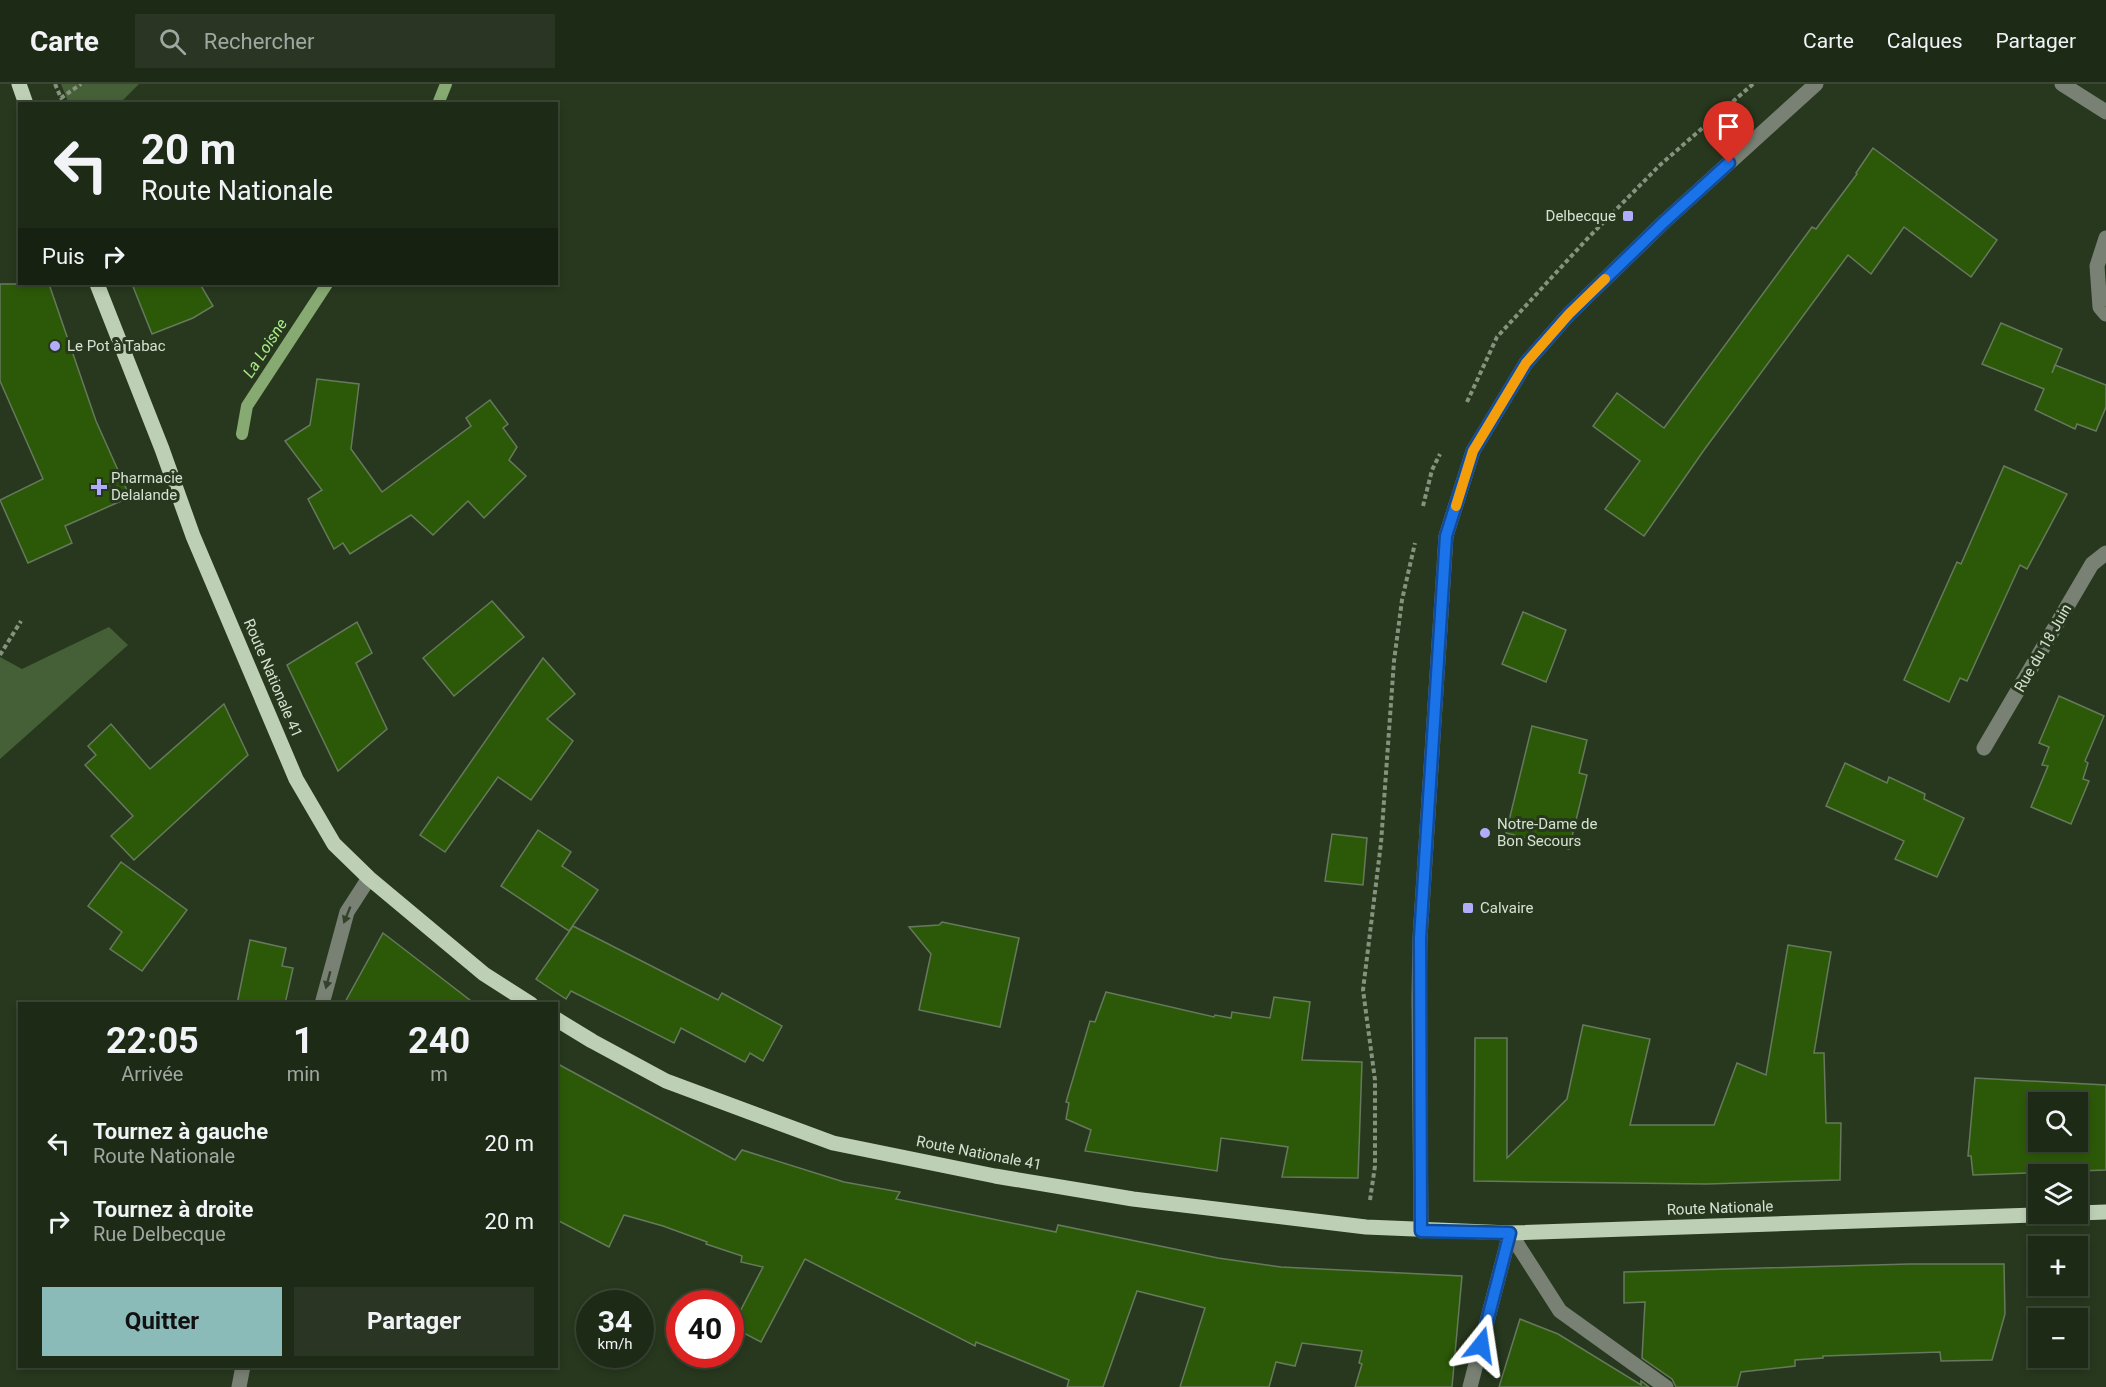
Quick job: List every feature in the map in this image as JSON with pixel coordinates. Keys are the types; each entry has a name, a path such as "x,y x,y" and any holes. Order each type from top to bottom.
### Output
{"main road":[{"path":"19,84 25,102"},
{"name":"Route Nationale 41","path":"97,285 162,449 193,536 296,779 334,844 369,878 484,974 528,1002"},
{"name":"Route Nationale 41","path":"558,1020 666,1081 833,1143 996,1176 1133,1198 1366,1227 1421,1231"},
{"path":"2088,1213 2106,1212"},
{"name":"Route Nationale","path":"1421,1231 1510,1233 2028,1215"}],"street":[{"path":"1421,1231 1420,938 1446,536 1473,451 1526,363 1569,314 1665,221 1816,84"},
{"path":"2062,84 2106,112"},
{"path":"2106,238 2097,266 2100,307 2106,314"},
{"name":"Rue du 18 Juin","path":"1984,748 2092,564 2106,553"},
{"path":"323,1002 346,912 369,878"},
{"path":"1470,1387 1510,1233"},
{"path":"1510,1233 1560,1311 1666,1387"},
{"path":"239,1387 243,1368"}],"path":[{"path":"55,84 61,98 81,84"},
{"path":"0,655 21,621"}],"green space":[{"path":"61,84 139,84 121,102 68,102"},
{"path":"109,627 128,645 0,759 0,657 22,669"}],"building":[{"path":"1873,148 1997,240 1971,277 1904,227 1871,274 1848,255 1704,450 1644,536 1605,509 1640,461 1593,426 1617,393 1664,428 1812,227 1816,229 1857,174"},
{"path":"0,284 49,285 96,421 130,497 65,526 72,543 28,563 0,500 43,479 0,381"},
{"path":"132,285 201,285 213,306 193,318 152,334"},
{"path":"2001,323 2062,349 2055,365 2106,385 2106,407 2096,431 2077,424 2075,429 2035,410 2044,389 1982,364"},
{"path":"317,379 359,384 351,449 382,492 471,426 466,418 490,400 508,424 503,428 517,447 509,460 526,476 484,518 468,501 433,535 411,515 350,554 343,543 334,549 308,499 322,490 285,441 310,425"},
{"path":"2004,466 2067,494 2027,569 2020,565 1967,681 1960,678 1949,702 1904,680 1957,562 1961,564"},
{"path":"492,601 524,637 454,696 423,658"},
{"path":"1523,612 1566,630 1546,682 1502,664"},
{"path":"357,622 372,653 356,663 387,729 338,771 287,665"},
{"path":"543,658 575,694 547,719 573,741 531,800 498,777 445,852 420,835"},
{"path":"2059,696 2104,716 2085,761 2088,763 2083,779 2089,781 2071,824 2031,807 2048,766 2042,765 2049,747 2039,743"},
{"path":"224,704 248,755 134,860 111,836 133,816 85,765 96,755 88,746 111,724 150,769"},
{"path":"1532,726 1587,740 1579,773 1587,775 1569,849 1506,833"},
{"path":"1845,763 1887,783 1889,777 1925,794 1924,799 1964,818 1937,877 1895,859 1904,841 1826,806"},
{"path":"538,830 571,852 562,866 598,890 569,931 501,886"},
{"path":"1332,834 1367,838 1363,885 1325,881"},
{"path":"121,862 187,910 142,971 110,949 122,932 88,906"},
{"path":"942,922 1019,938 1000,1027 919,1010 931,954 909,927 939,925"},
{"path":"573,926 718,1000 722,993 782,1026 763,1061 750,1053 745,1062 681,1028 674,1043 571,991 566,999 536,979"},
{"path":"383,933 472,1002 345,1002"},
{"path":"250,940 286,948 282,966 293,968 285,1002 237,1002"},
{"path":"1788,945 1831,952 1814,1053 1824,1053 1826,1123 1841,1123 1840,1180 1707,1184 1474,1181 1475,1038 1507,1038 1507,1158 1567,1099 1583,1025 1650,1039 1630,1125 1714,1125 1737,1063 1766,1075"},
{"path":"1106,992 1214,1017 1215,1015 1231,1018 1232,1012 1270,1018 1274,997 1310,1002 1302,1060 1362,1062 1358,1178 1282,1177 1288,1147 1221,1138 1217,1171 1085,1151 1091,1130 1066,1119 1069,1103 1066,1102 1090,1021 1095,1022"},
{"path":"558,1064 735,1160 742,1150 844,1182 900,1192 896,1199 1056,1232 1058,1225 1218,1258 1281,1267 1462,1276 1452,1387 1355,1387 1362,1364 1359,1363 1362,1351 1302,1343 1295,1366 1276,1362 1269,1387 1180,1387 1205,1308 1137,1291 1103,1387 1067,1387 1069,1380 976,1342 975,1346 805,1259 761,1342 744,1333 744,1304 763,1267 741,1262 742,1256 706,1244 707,1242 624,1215 609,1247 558,1221"},
{"path":"1975,1078 2106,1085 2106,1170 2088,1171 2088,1164 2028,1164 2028,1173 1973,1175 1971,1156 1968,1156"},
{"path":"1909,1264 2004,1264 2005,1314 1992,1360 1941,1361 1940,1352 1823,1356 1823,1358 1795,1360 1795,1366 1741,1372 1737,1387 1676,1387 1672,1379 1642,1358 1645,1302 1624,1303 1624,1272"},
{"path":"1520,1319 1558,1334 1641,1385 1641,1381 1649,1387 1499,1387"}],"waterway":[{"name":"La Loisne","path":"439,102 446,84"},
{"name":"La Loisne","path":"242,434 247,406 326,285"}],"slow traffic":[{"path":"1456,506 1473,451 1526,363 1569,314 1605,279"}],"place":[{"name":"Delbecque","path":"1628,216"},
{"name":"Le Pot à Tabac","path":"55,346"},
{"name":"Pharmacie Delalande","path":"99,487"},
{"name":"Notre-Dame de Bon Secours","path":"1485,833"},
{"name":"Calvaire","path":"1468,908"}],"route":[{"path":"1481,1345 1510,1233 1421,1231 1420,938 1446,536 1473,451 1526,363 1569,314 1729,163"}]}
